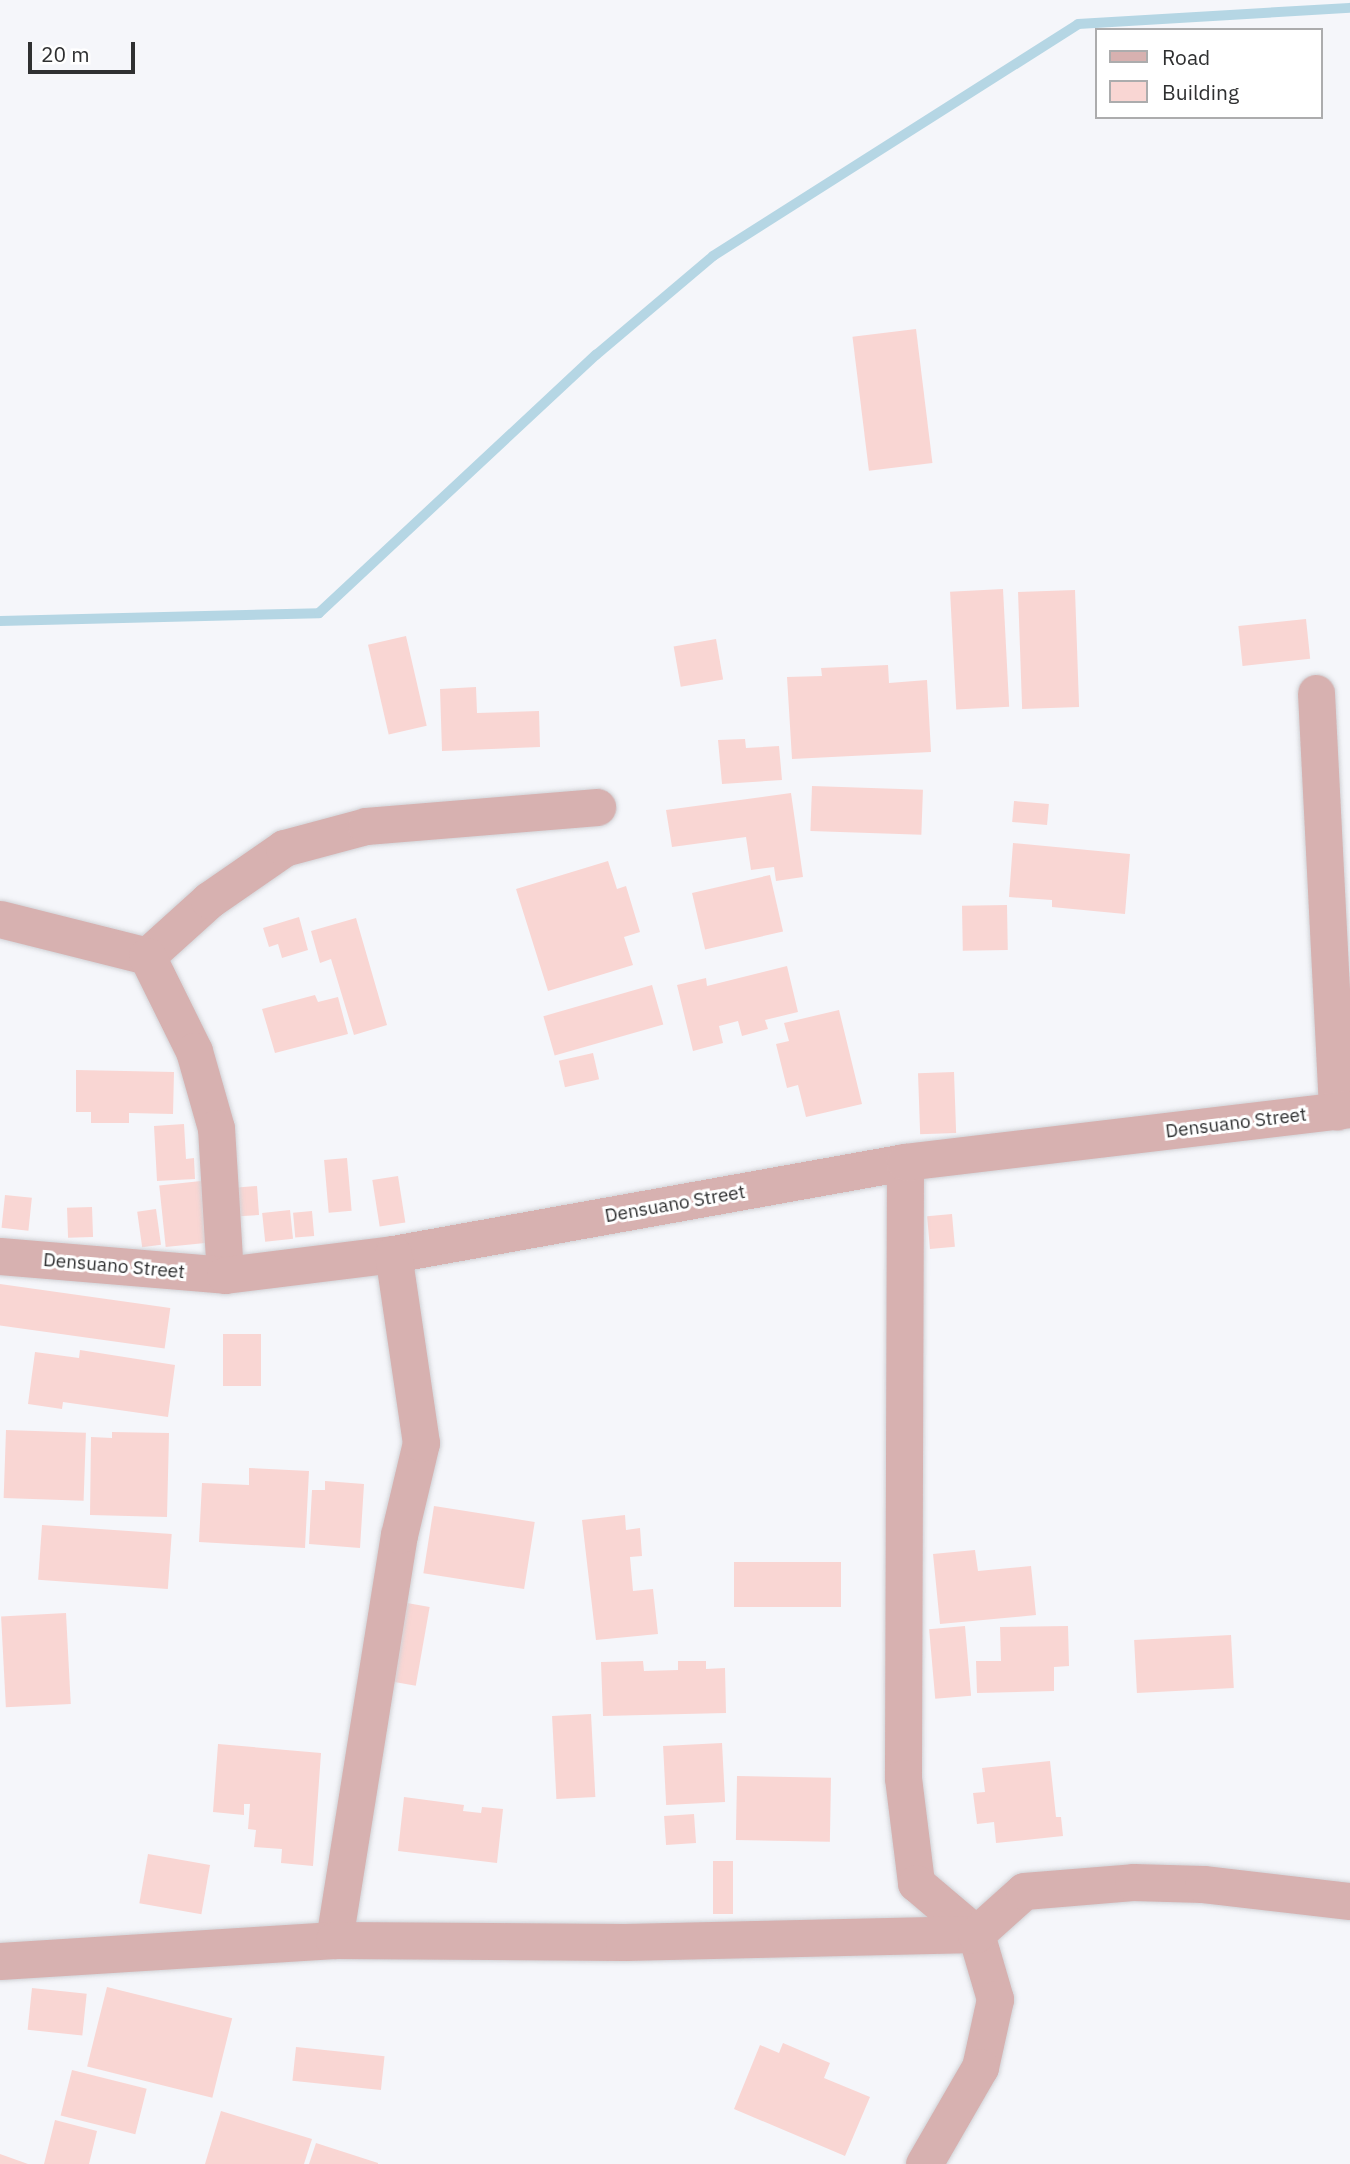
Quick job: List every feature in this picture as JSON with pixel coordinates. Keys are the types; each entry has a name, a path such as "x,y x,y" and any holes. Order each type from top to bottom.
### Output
{"street":[{"path":"1316,693 1344,1110"},
{"path":"146,956 209,901 284,848 366,826 597,807"},
{"path":"0,919 94,939 146,956 194,1051 215,1128 225,1275"},
{"name":"Densuano Street","path":"0,1256 225,1275 393,1254 905,1162 1344,1110"},
{"path":"905,1162 903,1779 916,1883 976,1934 995,1999 980,2067 924,2164"},
{"path":"334,1940 399,1535 421,1443 393,1254"},
{"path":"0,1961 334,1940 624,1941 976,1934 1024,1891 1133,1882 1203,1884 1350,1901"}],"building":[{"path":"916,329 932,463 869,471 852,337"},
{"path":"1003,589 1009,707 956,710 950,592"},
{"path":"1075,590 1079,707 1022,709 1018,592"},
{"path":"1306,619 1310,659 1243,666 1238,626"},
{"path":"406,636 427,726 389,734 368,645"},
{"path":"716,639 723,679 681,687 674,646"},
{"path":"888,665 889,683 927,680 931,752 792,759 787,677 822,676 821,668"},
{"path":"476,687 477,713 539,711 540,747 442,751 440,689"},
{"path":"745,739 746,748 779,746 782,780 722,784 718,740"},
{"path":"812,786 923,790 921,835 810,831"},
{"path":"791,793 803,877 776,881 774,867 751,870 746,837 672,847 666,810"},
{"path":"1014,801 1049,804 1047,825 1012,822"},
{"path":"1013,843 1130,854 1125,914 1052,907 1052,900 1009,897"},
{"path":"608,861 617,889 626,886 640,932 624,937 633,965 548,991 516,889"},
{"path":"770,875 783,932 705,950 692,893"},
{"path":"1007,905 1008,950 963,951 962,906"},
{"path":"299,917 308,950 282,958 278,944 269,947 263,928"},
{"path":"356,918 387,1025 354,1035 331,959 320,963 311,931"},
{"path":"787,966 798,1012 765,1020 768,1029 742,1036 738,1021 719,1026 723,1043 693,1051 677,985 706,978 707,986"},
{"path":"652,985 663,1024 555,1056 543,1016"},
{"path":"315,995 318,1002 338,997 348,1034 275,1053 262,1009"},
{"path":"839,1010 862,1104 806,1117 798,1085 787,1088 776,1044 789,1041 784,1023"},
{"path":"593,1053 599,1079 565,1087 559,1061"},
{"path":"76,1070 174,1072 173,1114 129,1113 129,1123 91,1123 91,1112 76,1112"},
{"path":"954,1072 956,1133 920,1134 918,1073"},
{"path":"184,1124 186,1159 194,1158 195,1179 157,1181 154,1126"},
{"path":"347,1158 352,1211 329,1213 324,1160"},
{"path":"398,1176 405,1222 380,1226 372,1180"},
{"path":"201,1181 207,1243 166,1247 159,1185"},
{"path":"257,1186 259,1215 239,1216 237,1187"},
{"path":"5,1195 32,1198 28,1231 2,1228"},
{"path":"92,1207 93,1237 68,1238 67,1208"},
{"path":"156,1209 161,1245 142,1247 137,1212"},
{"path":"290,1210 293,1239 265,1242 262,1213"},
{"path":"312,1211 314,1236 295,1238 293,1213"},
{"path":"952,1214 955,1247 930,1249 927,1216"},
{"path":"0,1284 170,1308 165,1349 0,1325"},
{"path":"223,1334 261,1334 261,1386 223,1386"},
{"path":"80,1350 175,1365 168,1417 63,1402 62,1409 28,1404 35,1352 79,1358"},
{"path":"6,1430 86,1433 84,1501 4,1498"},
{"path":"112,1432 169,1433 167,1517 90,1515 91,1437 112,1438"},
{"path":"249,1468 309,1471 305,1548 199,1542 202,1483 249,1485"},
{"path":"325,1481 364,1484 360,1548 309,1544 312,1490 325,1490"},
{"path":"434,1506 535,1522 524,1589 423,1573"},
{"path":"625,1515 626,1530 640,1528 642,1556 630,1557 633,1591 653,1589 658,1634 596,1640 582,1520"},
{"path":"42,1525 172,1534 168,1589 38,1580"},
{"path":"975,1550 978,1571 1031,1566 1036,1615 940,1624 933,1554"},
{"path":"734,1562 841,1562 841,1607 734,1607"},
{"path":"407,1603 430,1607 416,1686 393,1682"},
{"path":"66,1613 71,1704 6,1707 1,1616"},
{"path":"965,1626 971,1696 935,1699 929,1629"},
{"path":"1068,1626 1069,1666 1054,1667 1054,1691 977,1693 976,1661 1001,1661 1000,1627"},
{"path":"1231,1635 1234,1688 1137,1693 1134,1640"},
{"path":"643,1661 644,1671 678,1670 678,1661 706,1661 706,1669 725,1668 726,1713 603,1716 601,1662"},
{"path":"591,1714 595,1797 556,1799 552,1716"},
{"path":"722,1743 725,1802 666,1805 663,1746"},
{"path":"218,1744 321,1753 313,1866 281,1863 282,1849 254,1847 256,1830 248,1829 250,1804 244,1804 244,1815 213,1812"},
{"path":"1050,1761 1056,1817 1061,1817 1063,1836 996,1843 994,1822 977,1824 973,1793 985,1792 982,1768"},
{"path":"737,1776 831,1778 830,1842 736,1840"},
{"path":"404,1797 464,1805 463,1811 481,1813 482,1807 503,1809 497,1863 398,1851"},
{"path":"694,1814 696,1843 666,1845 664,1816"},
{"path":"148,1854 210,1865 201,1914 139,1903"},
{"path":"713,1861 733,1861 733,1914 713,1914"},
{"path":"107,1987 232,2018 212,2098 87,2067"},
{"path":"32,1988 87,1994 82,2036 28,2030"},
{"path":"783,2043 830,2063 824,2078 870,2097 845,2156 734,2109 760,2045 779,2053"},
{"path":"296,2047 385,2056 381,2090 292,2081"},
{"path":"72,2070 147,2089 135,2134 61,2116"},
{"path":"221,2111 312,2139 304,2164 205,2164"},
{"path":"55,2120 97,2131 89,2164 44,2164"},
{"path":"316,2143 378,2163 378,2164 309,2164"},
{"path":"0,2154 28,2164 0,2164"}],"waterway":[{"path":"0,621 319,613 596,355 713,256 1078,24 1350,8"}]}
